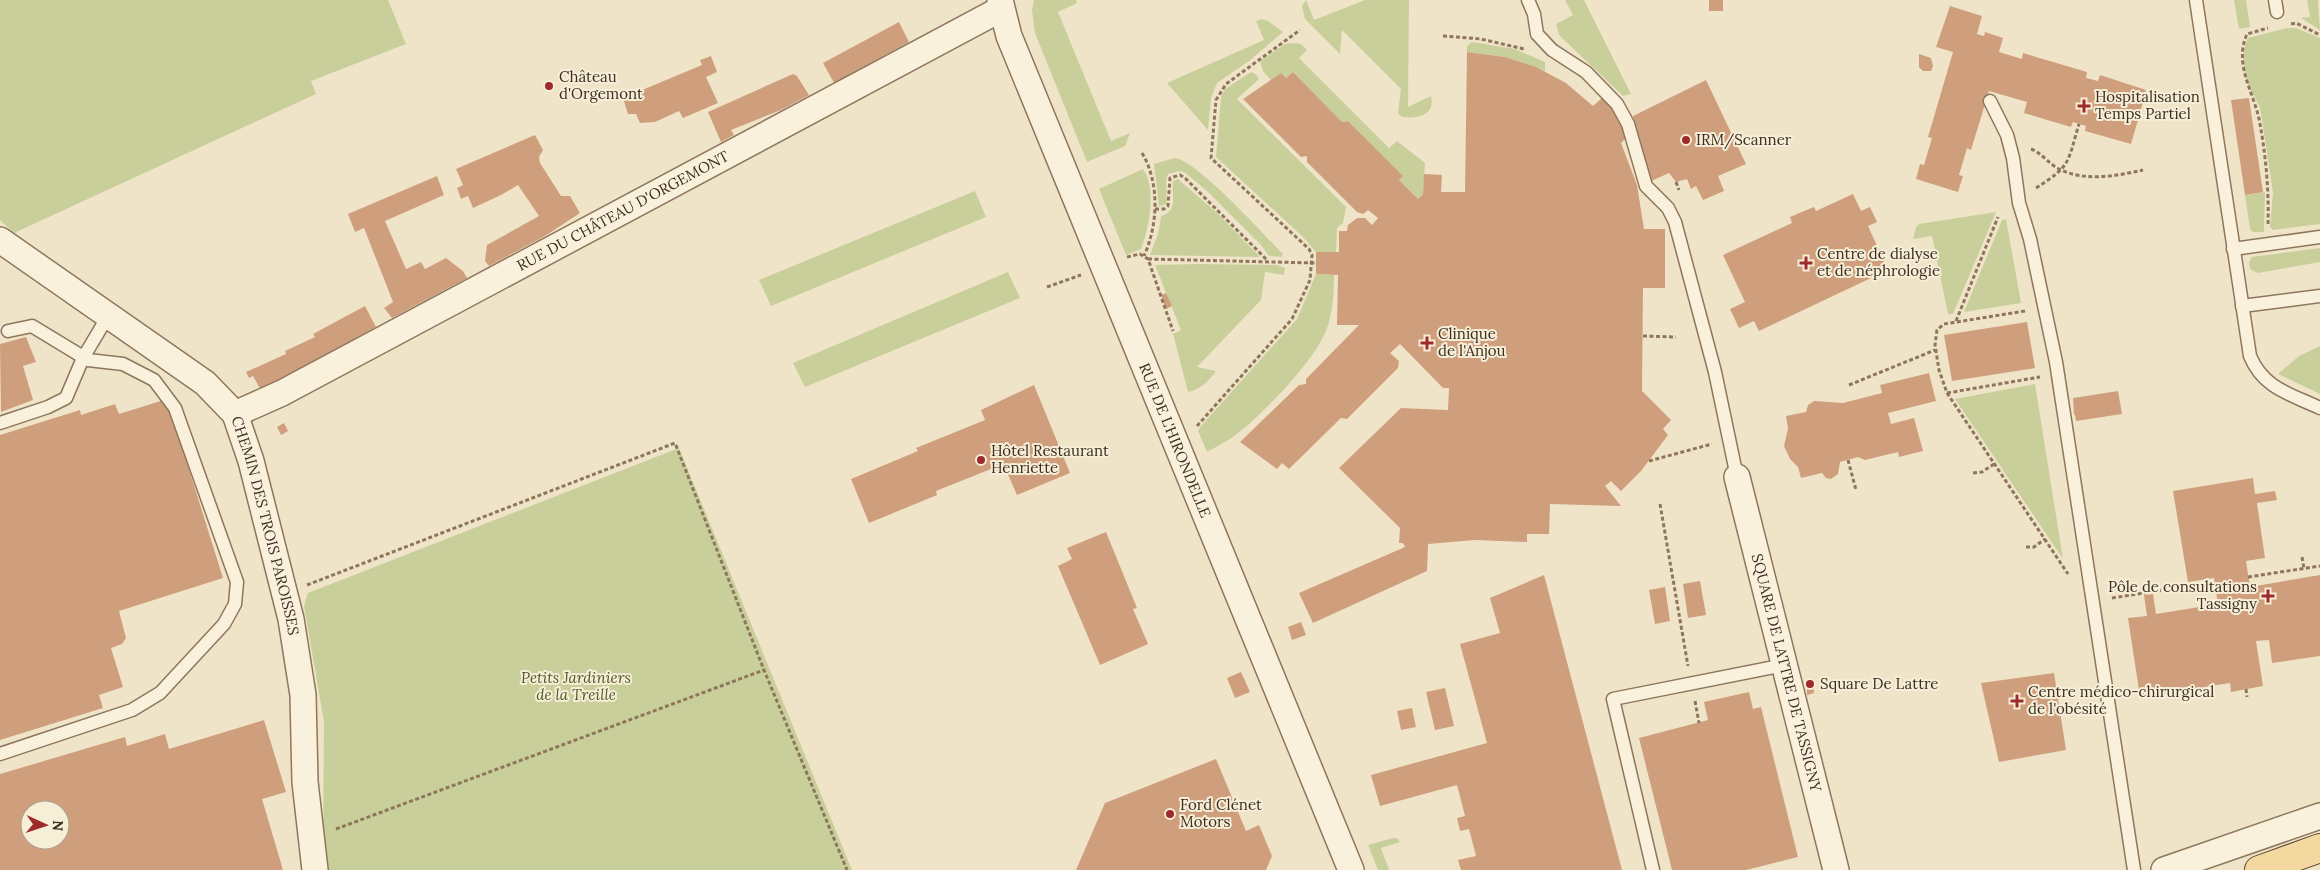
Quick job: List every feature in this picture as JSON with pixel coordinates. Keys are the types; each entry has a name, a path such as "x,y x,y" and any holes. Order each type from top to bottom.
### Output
{"main road":[{"path":"2259,870 2320,848"}],"street":[{"name":"RUE DU CHÂTEAU D'ORGEMONT","path":"235,414 282,393 1000,5"},
{"name":"RUE DE L'HIRONDELLE","path":"1000,5 1009,36 1351,870"},
{"name":"CHEMIN DES TROIS PAROISSES","path":"0,240 205,383 235,414 251,461 284,594 303,695 305,782 315,870"},
{"name":"SQUARE DE LATTRE DE TASSIGNY","path":"1737,476 1836,870"},
{"path":"2164,870 2320,816"}],"lane":[{"path":"1528,0 1534,14 1537,34 1552,50 1586,72 1616,104 1628,124 1646,186 1668,208 1675,222 1690,274 1737,476"},
{"path":"2196,0 2250,356 2260,376 2275,387 2320,408"},
{"path":"1990,101 2007,135 2013,158 2018,203 2030,239 2056,362 2134,870"},
{"path":"2233,250 2320,237"},
{"path":"2242,306 2320,296"},
{"path":"0,423 48,407 66,398 83,358 108,316"},
{"path":"0,754 132,710 160,693 224,624 235,604 237,582 176,408 154,380 123,364 83,358 32,326 23,326 8,331"},
{"path":"1653,870 1613,699 1784,665"}],"path":[{"path":"2288,25 2296,23 2320,35"},
{"path":"2265,245 2268,204 2266,173 2260,124 2245,79 2242,47 2247,34 2272,28"},
{"path":"1196,428 1206,414 1292,319 1310,280 1314,263 1309,250 1294,233 1211,158 1216,100 1226,84 1300,30"},
{"path":"1443,36 1481,38 1531,52"},
{"path":"2032,190 2062,170 2068,161 2079,124"},
{"path":"2025,150 2035,150 2062,170 2086,176 2105,177 2143,170"},
{"path":"1142,153 1150,170 1155,209 1152,233 1144,256"},
{"path":"1155,209 1164,209 1168,206 1170,178 1180,175 1213,205 1268,261"},
{"path":"1956,322 1998,217"},
{"path":"1119,260 1136,255 1144,256 1148,259 1173,331"},
{"path":"1148,259 1314,263"},
{"path":"1047,287 1084,274"},
{"path":"2031,310 1940,326 1935,336 1935,350 1947,393 2069,574"},
{"path":"1643,336 1676,337"},
{"path":"1850,385 1935,350"},
{"path":"1947,393 2042,376"},
{"path":"1649,461 1730,440"},
{"path":"284,594 675,443 764,670 847,870"},
{"path":"1848,460 1856,490"},
{"path":"1973,472 1982,472 1994,464"},
{"path":"1660,504 1699,723"},
{"path":"2026,547 2034,547 2044,539"},
{"path":"2302,557 2304,569"},
{"path":"2248,577 2320,566"},
{"path":"2107,598 2214,582"},
{"path":"311,834 347,826 764,670"},
{"path":"2246,689 2247,697"}],"green space":[{"path":"0,0 388,0 406,44 311,81 316,94 14,233 0,220"},
{"path":"1034,0 1076,0 1077,3 1058,12 1111,141 1130,133 1125,146 1087,162 1035,33 1032,10"},
{"path":"1306,0 1314,20 1365,0 1409,0 1408,107 1431,96 1431,108 1428,112 1414,117 1402,117 1398,113 1401,89 1342,30 1340,54 1305,19 1302,6"},
{"path":"1565,0 1584,0 1631,94 1623,96 1559,35 1556,24 1573,15"},
{"path":"2234,0 2246,0 2250,27 2239,29"},
{"path":"2307,0 2318,0 2320,30 2301,18 2310,17"},
{"path":"1261,19 1268,21 1283,32 1249,61 1217,83 1211,98 1208,130 1167,83 1264,40 1256,21"},
{"path":"2287,28 2296,28 2320,38 2320,224 2273,230 2270,227 2273,193 2261,113 2246,80 2244,55 2248,38"},
{"path":"1472,42 1515,49 1545,62 1545,71 1505,57 1467,52 1467,46"},
{"path":"1285,44 1301,44 1307,50 1299,58 1389,148 1397,141 1425,163 1423,194 1418,199 1399,180 1402,176 1348,121 1342,122 1293,72 1286,78 1281,73 1271,80 1263,71 1260,61"},
{"path":"1251,72 1259,79 1237,99 1346,207 1343,223 1337,228 1336,252 1316,252 1302,236 1216,157 1221,97 1225,89"},
{"path":"1174,158 1184,161 1213,184 1283,254 1282,257 1269,256 1261,245 1207,191 1184,172 1179,171 1168,174 1166,181 1167,204 1159,206 1154,164"},
{"path":"1143,169 1150,187 1151,197 1147,231 1141,249 1126,255 1099,189"},
{"path":"1178,179 1217,213 1260,257 1150,255 1158,234 1161,216 1167,214 1172,206 1173,181"},
{"path":"975,191 986,217 771,306 759,280"},
{"path":"2265,192 2264,232 2253,232 2250,229 2245,195"},
{"path":"1996,212 1953,314 1948,314 1932,236 1913,239 1916,227 1919,224"},
{"path":"2006,219 2021,303 1964,312 2002,220"},
{"path":"2320,248 2320,262 2258,273 2249,267 2252,257"},
{"path":"1155,265 1277,265 1285,268 1284,275 1265,272 1261,300 1197,367 1216,371 1204,384 1188,392 1173,334 1181,330"},
{"path":"1008,272 1020,298 805,387 793,363"},
{"path":"1316,274 1334,275 1330,317 1320,343 1299,372 1260,414 1234,437 1207,452 1198,431 1201,426 1297,319"},
{"path":"2320,346 2320,394 2278,374 2299,356"},
{"path":"2035,384 2063,559 1955,399"},
{"name":"Petits Jardiniers de la Treille","path":"679,448 852,870 326,870 323,844 324,722 304,606 308,593"},
{"path":"1397,838 1400,842 1381,848 1389,870 1378,870 1368,845"}],"building":[{"path":"1709,0 1723,0 1723,11 1709,11"},
{"path":"1950,6 1982,16 1977,34 1984,36 1985,32 2003,38 1999,52 2022,59 2023,53 2087,72 2086,78 2098,81 2100,75 2146,90 2140,113 2136,112 2134,119 2138,120 2131,144 2085,131 2086,126 2073,122 2071,127 2024,113 2027,102 1989,91 1971,150 1967,148 1959,175 1963,176 1958,192 1916,179 1920,164 1924,165 1932,138 1928,137 1953,52 1936,47"},
{"path":"899,22 909,42 834,83 823,63"},
{"path":"1467,52 1505,57 1536,67 1566,83 1593,106 1604,96 1622,120 1626,138 1621,143 1637,185 1644,229 1665,229 1665,288 1643,288 1642,391 1671,420 1663,429 1668,435 1641,471 1621,491 1611,481 1605,486 1621,506 1550,504 1549,534 1527,534 1527,542 1475,540 1428,544 1427,571 1313,623 1299,593 1405,547 1403,543 1399,543 1400,528 1339,468 1401,408 1448,410 1449,388 1443,388 1400,344 1390,353 1399,361 1398,368 1347,419 1341,418 1289,469 1282,463 1277,469 1240,442 1299,385 1306,384 1306,379 1359,325 1337,325 1338,275 1316,274 1316,252 1339,252 1339,231 1347,231 1348,225 1357,218 1365,218 1372,225 1378,218 1368,210 1363,214 1357,212 1307,162 1307,156 1301,157 1243,99 1281,73 1286,78 1293,72 1342,122 1348,121 1403,176 1399,180 1418,199 1423,194 1424,174 1442,175 1441,192 1465,192"},
{"path":"1919,54 1931,58 1933,66 1931,71 1923,71 1919,67"},
{"path":"711,56 717,72 706,77 718,103 683,118 679,111 655,122 640,123 636,114 628,114 623,98 702,65 700,60"},
{"path":"793,74 797,76 809,95 781,110 731,130 734,135 721,142 708,112"},
{"name":"IRM/Scanner","path":"1706,80 1746,164 1718,176 1724,191 1703,200 1696,186 1691,189 1687,179 1676,182 1669,173 1649,182 1633,116"},
{"path":"2249,98 2263,192 2245,195 2231,100"},
{"path":"535,135 543,150 539,157 540,163 561,196 570,196 580,213 545,236 489,266 485,261 487,245 539,216 518,185 473,208 468,196 461,199 457,188 463,185 456,169"},
{"path":"437,176 444,195 385,221 406,269 421,262 425,269 446,258 463,271 467,278 392,318 384,308 393,302 364,228 355,232 348,214"},
{"name":"Centre de dialyse et de néphrologie","path":"1853,194 1861,211 1870,207 1877,222 1868,226 1888,270 1759,331 1754,321 1739,328 1730,309 1745,302 1723,255 1792,223 1790,217 1814,207 1816,211"},
{"path":"1166,293 1172,306 1166,309 1161,295"},
{"path":"365,306 376,327 261,390 253,376 249,378 246,372 286,354 285,351 315,337 313,334"},
{"path":"2027,322 2035,368 1952,381 1944,335"},
{"path":"26,337 36,362 23,366 33,400 1,412 0,344"},
{"path":"1929,373 1936,401 1888,413 1891,424 1914,418 1923,451 1899,457 1898,452 1865,460 1858,457 1840,462 1838,474 1831,479 1826,478 1822,473 1801,478 1798,467 1790,459 1784,446 1788,428 1786,416 1806,412 1808,405 1814,401 1843,403 1882,393 1880,385"},
{"name":"Hôtel Restaurant Henriette","path":"1034,385 1070,473 1017,495 1006,470 994,475 991,469 936,491 937,495 869,523 851,479 918,451 916,448 985,420 981,410"},
{"path":"2118,391 2122,414 2076,421 2073,398"},
{"path":"167,399 223,578 119,611 126,638 122,644 111,648 123,687 99,695 103,708 0,740 0,435 80,410 81,415 115,404 119,414"},
{"path":"284,423 288,431 281,435 277,427"},
{"name":"Pôle de consultations Tassigny","path":"2253,478 2255,494 2275,491 2277,500 2257,503 2265,558 2246,561 2250,587 2320,575 2320,656 2272,663 2269,640 2256,641 2263,686 2231,692 2230,683 2140,697 2128,618 2147,616 2144,595 2153,594 2156,614 2218,604 2214,578 2188,582 2173,491"},
{"path":"1106,532 1137,608 1133,609 1148,644 1100,665 1058,566 1072,559 1067,548"},
{"path":"1544,575 1622,870 1461,870 1458,860 1476,856 1469,829 1460,831 1457,818 1465,816 1457,785 1380,806 1371,775 1487,743 1460,644 1500,633 1490,598"},
{"path":"1700,581 1706,615 1688,618 1683,584"},
{"path":"1665,587 1670,621 1655,624 1649,590"},
{"path":"1301,622 1306,635 1292,640 1288,627"},
{"path":"1241,672 1250,692 1235,698 1227,678"},
{"path":"2054,673 2066,750 1999,762 1981,683"},
{"name":"Square De Lattre","path":"1812,679 1814,693 1807,695 1807,680"},
{"path":"1445,688 1454,726 1435,730 1426,692"},
{"path":"1749,692 1753,709 1761,707 1798,857 1746,870 1672,870 1639,738 1708,720 1704,702"},
{"path":"1412,708 1416,727 1401,730 1397,711"},
{"path":"264,720 286,792 262,799 283,870 0,870 0,774 125,737 127,746 165,734 169,749"},
{"name":"Ford Clénet Motors","path":"1216,759 1246,831 1259,825 1272,856 1266,870 1076,870 1105,803"}],"place":[{"name":"Château d'Orgemont","path":"549,86"},
{"name":"Hospitalisation Temps Partiel","path":"2084,106"},
{"name":"IRM/Scanner","path":"1686,140"},
{"name":"Centre de dialyse et de néphrologie","path":"1806,263"},
{"name":"Clinique de l'Anjou","path":"1427,343"},
{"name":"Hôtel Restaurant Henriette","path":"981,460"},
{"name":"Pôle de consultations Tassigny","path":"2268,596"},
{"name":"Square De Lattre","path":"1810,684"},
{"name":"Centre médico-chirurgical de l'obésité","path":"2017,701"},
{"name":"Ford Clénet Motors","path":"1170,814"}]}
